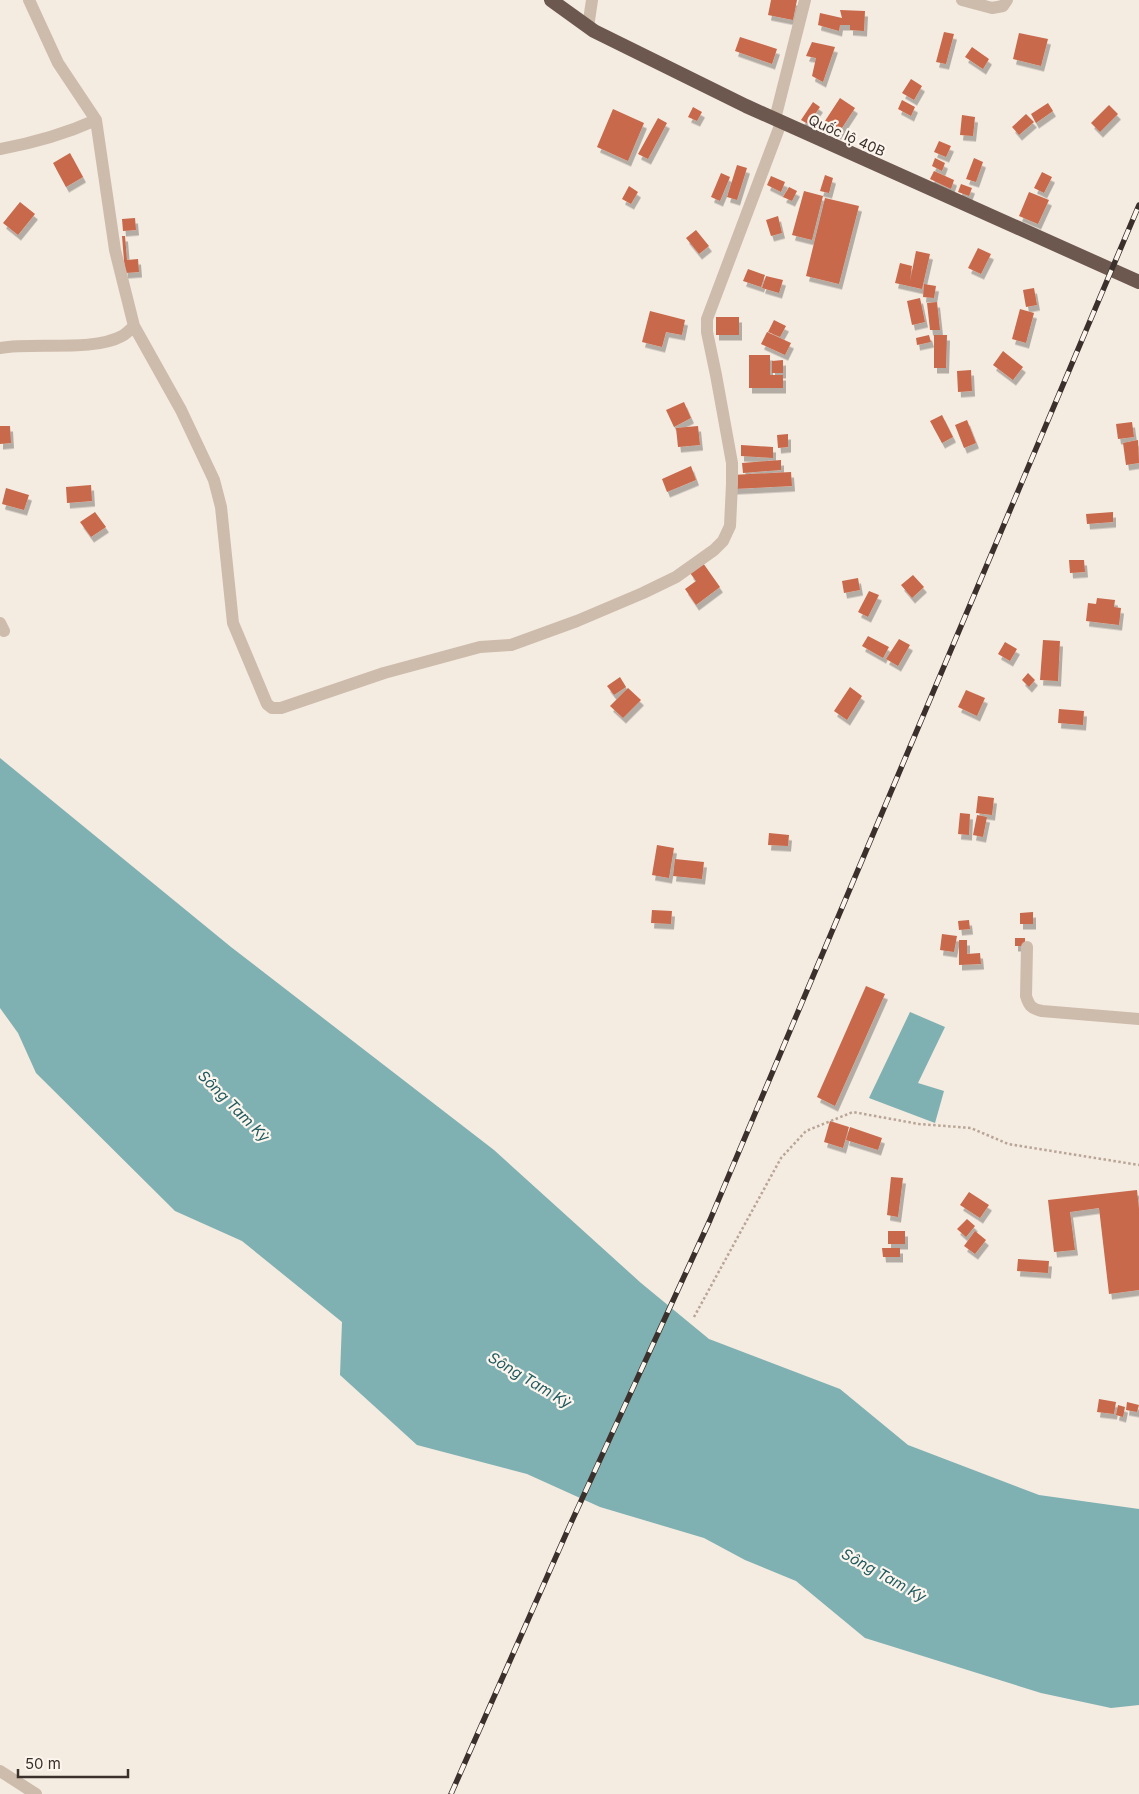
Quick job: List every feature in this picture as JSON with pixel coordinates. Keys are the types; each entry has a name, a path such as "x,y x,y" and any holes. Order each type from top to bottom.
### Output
{"highway":[{"name":"Quốc lộ 40B","path":"551,0 588,27 778,121 1139,282"}],"street":[{"path":"29,0 58,63 96,120 115,250 134,326 181,410 214,480 221,507 233,623 267,704 272,708 281,708 359,681 451,655 490,645 512,645 577,621 676,577 714,550 723,541 730,526 732,464 716,375 706,332 707,320 778,121 805,0"},
{"path":"588,27 592,0"},
{"path":"962,0 992,8 1003,6 1006,0"},
{"path":"0,149 72,131 96,120"},
{"path":"0,348 88,344 124,336 134,326"},
{"path":"1027,947 1026,996 1028,1004 1033,1009 1139,1019"},
{"path":"0,1771 36,1794"}],"path":[{"path":"694,1317 781,1158 806,1131 852,1112 919,1124 971,1128 1008,1144 1139,1165"}],"water":[{"name":"Sông Tam Kỳ","path":"0,758 231,947 494,1150 641,1283 709,1339 840,1389 908,1445 1039,1495 1139,1509 1139,1705 1111,1708 1041,1693 865,1638 796,1581 745,1560 704,1538 600,1507 527,1474 417,1445 340,1375 342,1322 242,1241 175,1211 36,1073 18,1033 0,1008"},
{"path":"910,1012 945,1027 918,1083 944,1091 935,1123 869,1098"}],"building":[{"path":"771,0 797,0 793,20 768,15"},
{"path":"840,10 865,11 864,31 850,30 850,25 840,25 839,31 818,25 820,13 842,18"},
{"path":"944,32 954,34 946,64 936,62"},
{"path":"1019,33 1048,39 1041,66 1013,59"},
{"path":"740,37 777,49 772,64 735,51"},
{"path":"812,42 835,47 823,82 812,76 816,58 806,56"},
{"path":"972,47 989,59 983,69 965,57"},
{"path":"911,79 922,86 914,100 902,93"},
{"path":"840,98 855,108 838,134 823,124"},
{"path":"902,100 915,107 911,116 898,109"},
{"path":"813,102 820,107 808,124 801,120"},
{"path":"1048,103 1053,111 1036,123 1031,114"},
{"path":"1109,105 1118,114 1100,132 1091,123"},
{"path":"693,107 702,112 697,121 688,117"},
{"path":"613,109 644,123 628,161 597,147"},
{"path":"1026,114 1034,122 1019,135 1012,127"},
{"path":"962,115 975,117 973,136 960,135"},
{"path":"658,118 667,123 648,159 638,154"},
{"path":"939,141 951,146 946,157 934,152"},
{"path":"70,153 83,177 66,187 53,163"},
{"path":"935,158 945,163 942,171 932,166"},
{"path":"974,158 983,162 976,182 966,179"},
{"path":"737,165 747,168 737,200 727,197"},
{"path":"934,171 954,180 951,189 930,179"},
{"path":"1042,172 1052,177 1044,193 1034,188"},
{"path":"721,173 730,177 720,201 711,197"},
{"path":"825,175 833,178 829,193 820,191"},
{"path":"771,176 785,182 781,192 767,185"},
{"path":"961,184 972,188 969,196 958,192"},
{"path":"629,186 638,192 631,204 622,199"},
{"path":"789,187 797,191 792,201 783,197"},
{"path":"804,191 823,196 812,240 792,235"},
{"path":"1029,192 1049,200 1038,224 1019,216"},
{"path":"825,198 859,206 839,284 806,276"},
{"path":"20,202 35,214 18,235 3,223"},
{"path":"778,216 782,233 771,236 766,220"},
{"path":"135,218 136,230 123,231 122,219"},
{"path":"696,230 709,246 699,254 686,238"},
{"path":"122,236 125,236 127,260 138,259 139,272 125,273"},
{"path":"978,248 991,254 981,274 968,268"},
{"path":"916,251 930,254 922,289 895,283 900,263 912,266 910,281"},
{"path":"748,269 765,275 761,287 743,281"},
{"path":"766,276 783,280 779,293 762,288"},
{"path":"924,284 936,286 934,298 923,297"},
{"path":"1034,288 1037,305 1026,307 1023,290"},
{"path":"920,298 925,322 912,325 907,301"},
{"path":"937,302 940,330 930,330 927,303"},
{"path":"1020,309 1034,313 1026,343 1012,339"},
{"path":"650,311 685,320 682,335 666,332 662,347 642,342"},
{"path":"716,317 739,317 739,335 716,335"},
{"path":"774,320 786,326 780,337 768,332"},
{"path":"767,332 791,343 785,355 761,344"},
{"path":"929,335 931,342 917,345 916,338"},
{"path":"934,335 947,335 946,368 934,368"},
{"path":"1003,351 1023,367 1013,380 993,365"},
{"path":"749,355 770,355 770,375 783,375 783,388 749,388"},
{"path":"783,360 783,373 772,373 772,361"},
{"path":"971,370 972,391 958,392 957,371"},
{"path":"684,402 691,418 674,427 666,410"},
{"path":"942,415 953,437 942,443 930,421"},
{"path":"967,420 976,443 964,448 955,425"},
{"path":"1132,422 1134,437 1118,439 1116,424"},
{"path":"0,426 10,426 11,443 0,444"},
{"path":"698,426 700,445 678,447 676,428"},
{"path":"788,434 788,447 778,448 777,435"},
{"path":"1138,440 1139,463 1126,465 1123,443"},
{"path":"741,445 773,447 773,458 741,456"},
{"path":"781,460 781,470 743,473 742,463"},
{"path":"691,466 696,480 667,492 662,479"},
{"path":"791,472 792,486 733,489 732,475"},
{"path":"91,485 92,501 67,503 66,487"},
{"path":"6,488 29,495 24,510 2,504"},
{"path":"95,512 106,527 91,537 80,522"},
{"path":"1113,512 1113,522 1087,524 1086,514"},
{"path":"1069,560 1084,560 1085,572 1070,573"},
{"path":"703,563 720,587 696,605 685,589 696,581 690,573"},
{"path":"913,575 924,587 912,598 901,585"},
{"path":"858,578 860,590 844,593 842,581"},
{"path":"869,591 879,595 868,617 858,612"},
{"path":"1097,598 1115,600 1114,607 1121,608 1119,625 1086,621 1088,603 1096,604"},
{"path":"868,636 889,647 883,658 862,646"},
{"path":"899,639 910,645 898,666 886,659"},
{"path":"1043,640 1060,641 1058,681 1040,680"},
{"path":"1005,642 1017,649 1010,661 998,654"},
{"path":"1028,673 1035,680 1029,687 1022,680"},
{"path":"620,677 626,687 614,695 607,686"},
{"path":"850,687 862,696 847,720 834,711"},
{"path":"628,688 641,700 623,718 610,706"},
{"path":"966,690 985,698 977,716 958,707"},
{"path":"1059,709 1084,711 1083,725 1058,723"},
{"path":"978,796 994,798 992,815 976,813"},
{"path":"960,813 970,814 969,835 958,834"},
{"path":"977,815 987,817 983,837 973,835"},
{"path":"769,833 789,835 788,846 768,845"},
{"path":"657,845 674,848 669,878 652,875"},
{"path":"675,859 704,862 702,879 673,876"},
{"path":"652,910 672,911 671,924 651,923"},
{"path":"1033,912 1033,924 1020,924 1020,913"},
{"path":"969,920 970,929 959,930 958,921"},
{"path":"942,934 957,936 954,952 940,950"},
{"path":"1015,938 1025,938 1025,946 1015,946"},
{"path":"959,940 967,940 967,954 980,953 981,964 959,965"},
{"path":"866,986 885,994 835,1106 817,1097"},
{"path":"830,1121 849,1127 843,1148 824,1142"},
{"path":"850,1127 882,1138 878,1150 846,1140"},
{"path":"891,1177 903,1178 898,1217 887,1215"},
{"path":"1137,1190 1139,1209 1139,1290 1109,1294 1099,1208 1070,1212 1075,1250 1054,1252 1048,1200"},
{"path":"969,1192 989,1205 980,1218 960,1205"},
{"path":"967,1219 975,1226 966,1237 957,1229"},
{"path":"888,1231 905,1231 905,1244 888,1244"},
{"path":"975,1231 986,1240 975,1254 964,1246"},
{"path":"882,1248 900,1248 900,1257 883,1257"},
{"path":"1018,1259 1049,1261 1048,1273 1017,1271"},
{"path":"1099,1399 1116,1402 1114,1414 1097,1412"},
{"path":"1127,1402 1139,1405 1137,1412 1126,1410"},
{"path":"1118,1405 1125,1407 1123,1417 1116,1415"}],"railway":[{"path":"451,1794 570,1525 710,1220 1139,205"}]}
